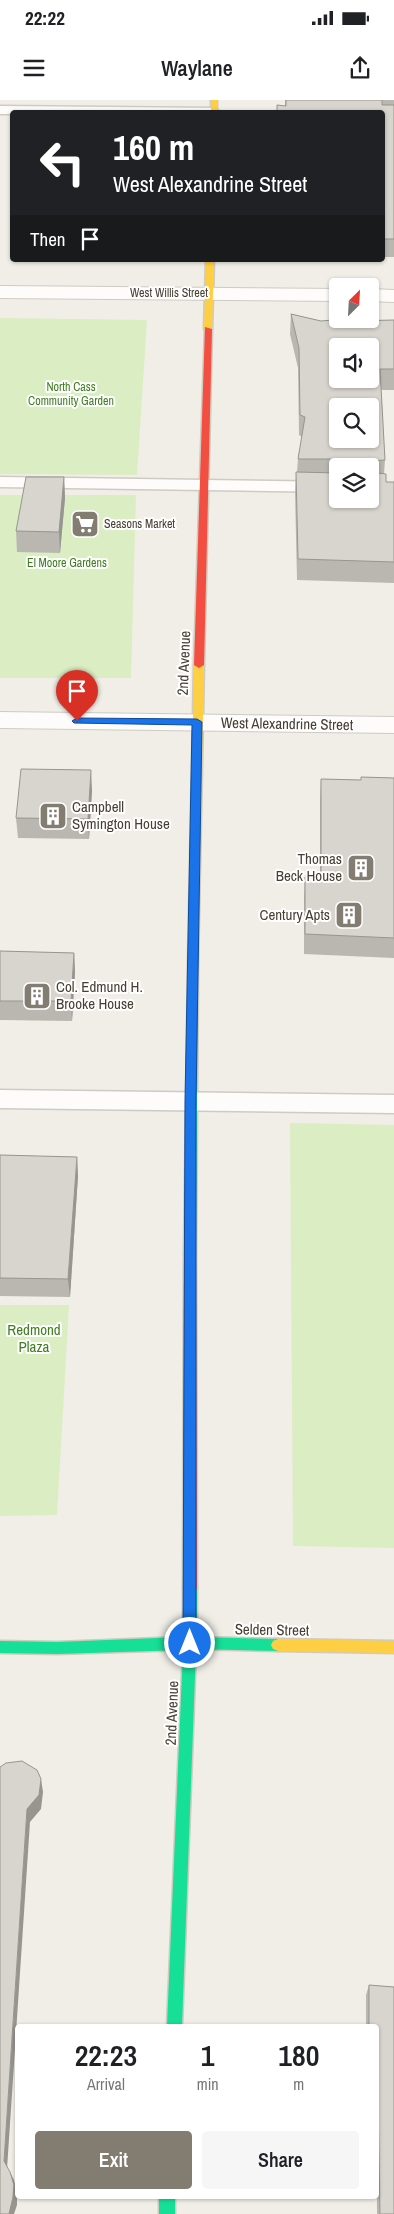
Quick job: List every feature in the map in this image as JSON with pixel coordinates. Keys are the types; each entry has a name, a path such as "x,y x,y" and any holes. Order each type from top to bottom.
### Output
{"street":[{"name":"2nd Avenue","path":"174,2024 190,1643 190,1101 197,722 210,262"},
{"name":"West Willis Street","path":"0,292 329,295"},
{"path":"379,295 394,296"},
{"name":"West Alexandrine Street","path":"0,720 394,725"},
{"name":"Selden Street","path":"0,1647 57,1648 190,1643 394,1647"},
{"path":"167,2199 167,2214"}],"lane":[{"path":"0,482 329,487"},
{"path":"0,1099 394,1104"}],"green space":[{"name":"North Cass Community Garden","path":"0,318 147,320 137,475 0,474"},
{"name":"El Moore Gardens","path":"0,495 136,495 131,678 0,678"},
{"path":"290,1123 394,1125 394,1548 293,1546"},
{"name":"Redmond Plaza","path":"0,1305 69,1305 57,1515 0,1516"}],"building":[{"path":"286,100 382,100 382,105 394,105 394,239 385,239 385,110 277,110 277,105 286,106"},
{"path":"291,314 321,321 329,320 329,328 379,328 379,320 394,320 394,369 380,369 385,460 379,460 379,458 298,459 305,417 300,415 299,348"},
{"path":"296,472 329,473 329,508 379,508 379,473 386,474 386,482 394,482 394,562 298,559"},
{"path":"26,477 64,477 59,532 16,531"},
{"path":"21,769 91,770 88,819 16,818"},
{"path":"361,777 394,778 394,938 305,934 305,877 321,878 321,779 361,780"},
{"path":"0,951 74,953 71,1001 0,1001"},
{"path":"0,1155 77,1157 68,1279 0,1278"},
{"path":"22,1761 37,1770 41,1779 39,1795 27,1809 4,2161 14,2185 13,2197 9,2214 0,2214 0,1767 6,1763"},
{"path":"369,1985 394,1987 394,2214 380,2214 379,2024 369,2024"}],"traffic: fast":[{"path":"190,1254 193,962"},
{"path":"174,2024 190,1643 190,1588"},
{"path":"0,1647 57,1648 190,1643 278,1645"},
{"path":"167,2199 167,2214"}],"traffic: slow":[{"path":"214,100 214,110"},
{"path":"208,329 210,262"},
{"path":"193,962 199,665"},
{"path":"278,1645 394,1647"}],"traffic: jam":[{"path":"199,665 208,329"},
{"path":"190,1254 190,1588"}],"place":[{"name":"Seasons Market","path":"85,524"},
{"name":"Campbell Symington House","path":"53,816"},
{"name":"Thomas Beck House","path":"361,868"},
{"name":"Century Apts","path":"349,915"},
{"name":"Col. Edmund H. Brooke House","path":"37,996"}],"route":[{"path":"77,721 197,722 190,1101 190,1643"}]}
